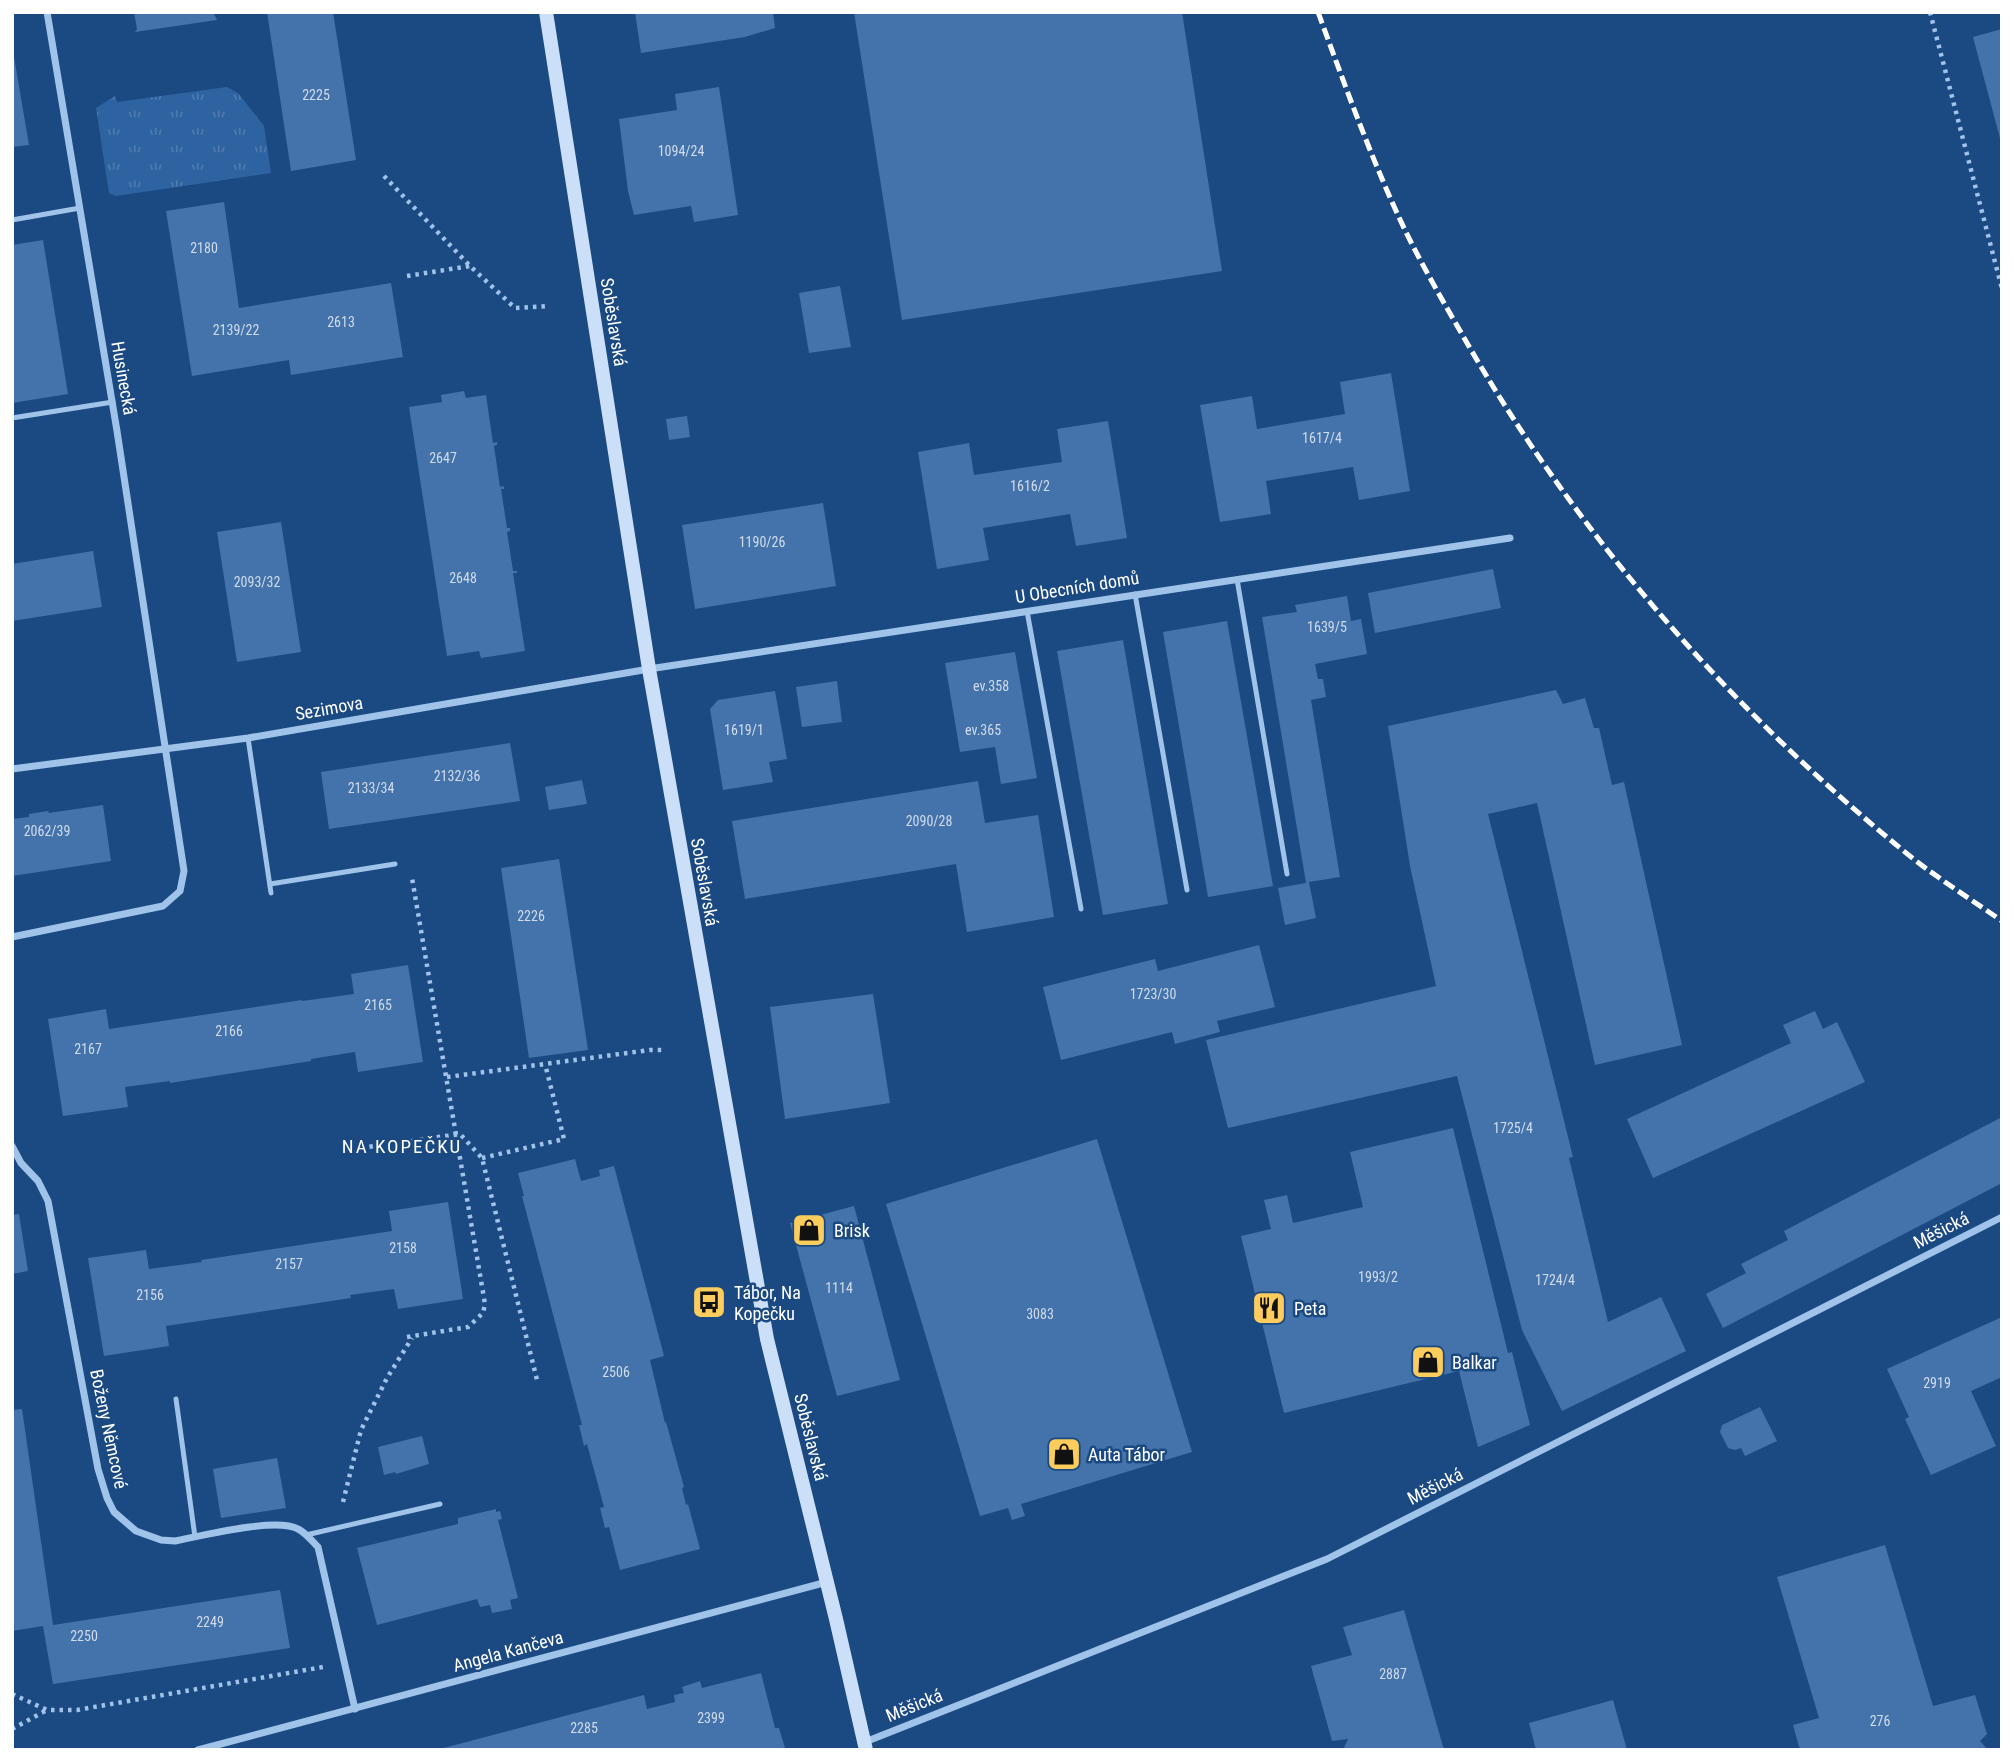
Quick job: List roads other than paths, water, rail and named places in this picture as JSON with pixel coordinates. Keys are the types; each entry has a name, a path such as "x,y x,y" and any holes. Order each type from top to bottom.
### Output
{"main road":[{"name":"Soběslavská","path":"547,12 649,669 767,1339 865,1746"}],"street":[{"name":"Husinecká","path":"47,12 113,402 166,750"},
{"name":"U Obecních domů","path":"649,669 1510,537"},
{"name":"Sezimova","path":"12,769 248,738 649,669"},
{"path":"12,937 163,906 180,891 184,871 166,750"},
{"name":"Boženy Němcové","path":"12,1146 21,1163 38,1181 48,1201 98,1469 114,1512 136,1531 174,1541 267,1525 297,1528 306,1535"},
{"name":"Měšická","path":"865,1746 1327,1559 2002,1217"},
{"path":"306,1535 318,1547 342,1662 355,1709"},
{"name":"Angela Kančeva","path":"198,1750 827,1582"}],"lane":[{"path":"12,220 80,208"},
{"path":"12,418 113,402"},
{"path":"1237,579 1287,874"},
{"path":"1135,594 1187,890"},
{"path":"1027,611 1081,909"},
{"path":"248,738 271,893"},
{"path":"270,884 395,864"},
{"path":"176,1399 195,1537"},
{"path":"306,1535 440,1504"}],"railway":[{"path":"1318,12 1376,163 1420,260 1508,411 1609,553 1723,684 1785,746 1849,805 1916,861 2002,921"}],"place":[{"name":"Brisk","path":"809,1230"},
{"name":"Tábor, Na Kopečku","path":"709,1302"},
{"name":"Peta","path":"1269,1308"},
{"name":"Balkar","path":"1428,1362"},
{"name":"Auta Tábor","path":"1064,1454"}],"district":[{"name":"NA KOPEČKU","path":"402,1146"}]}
